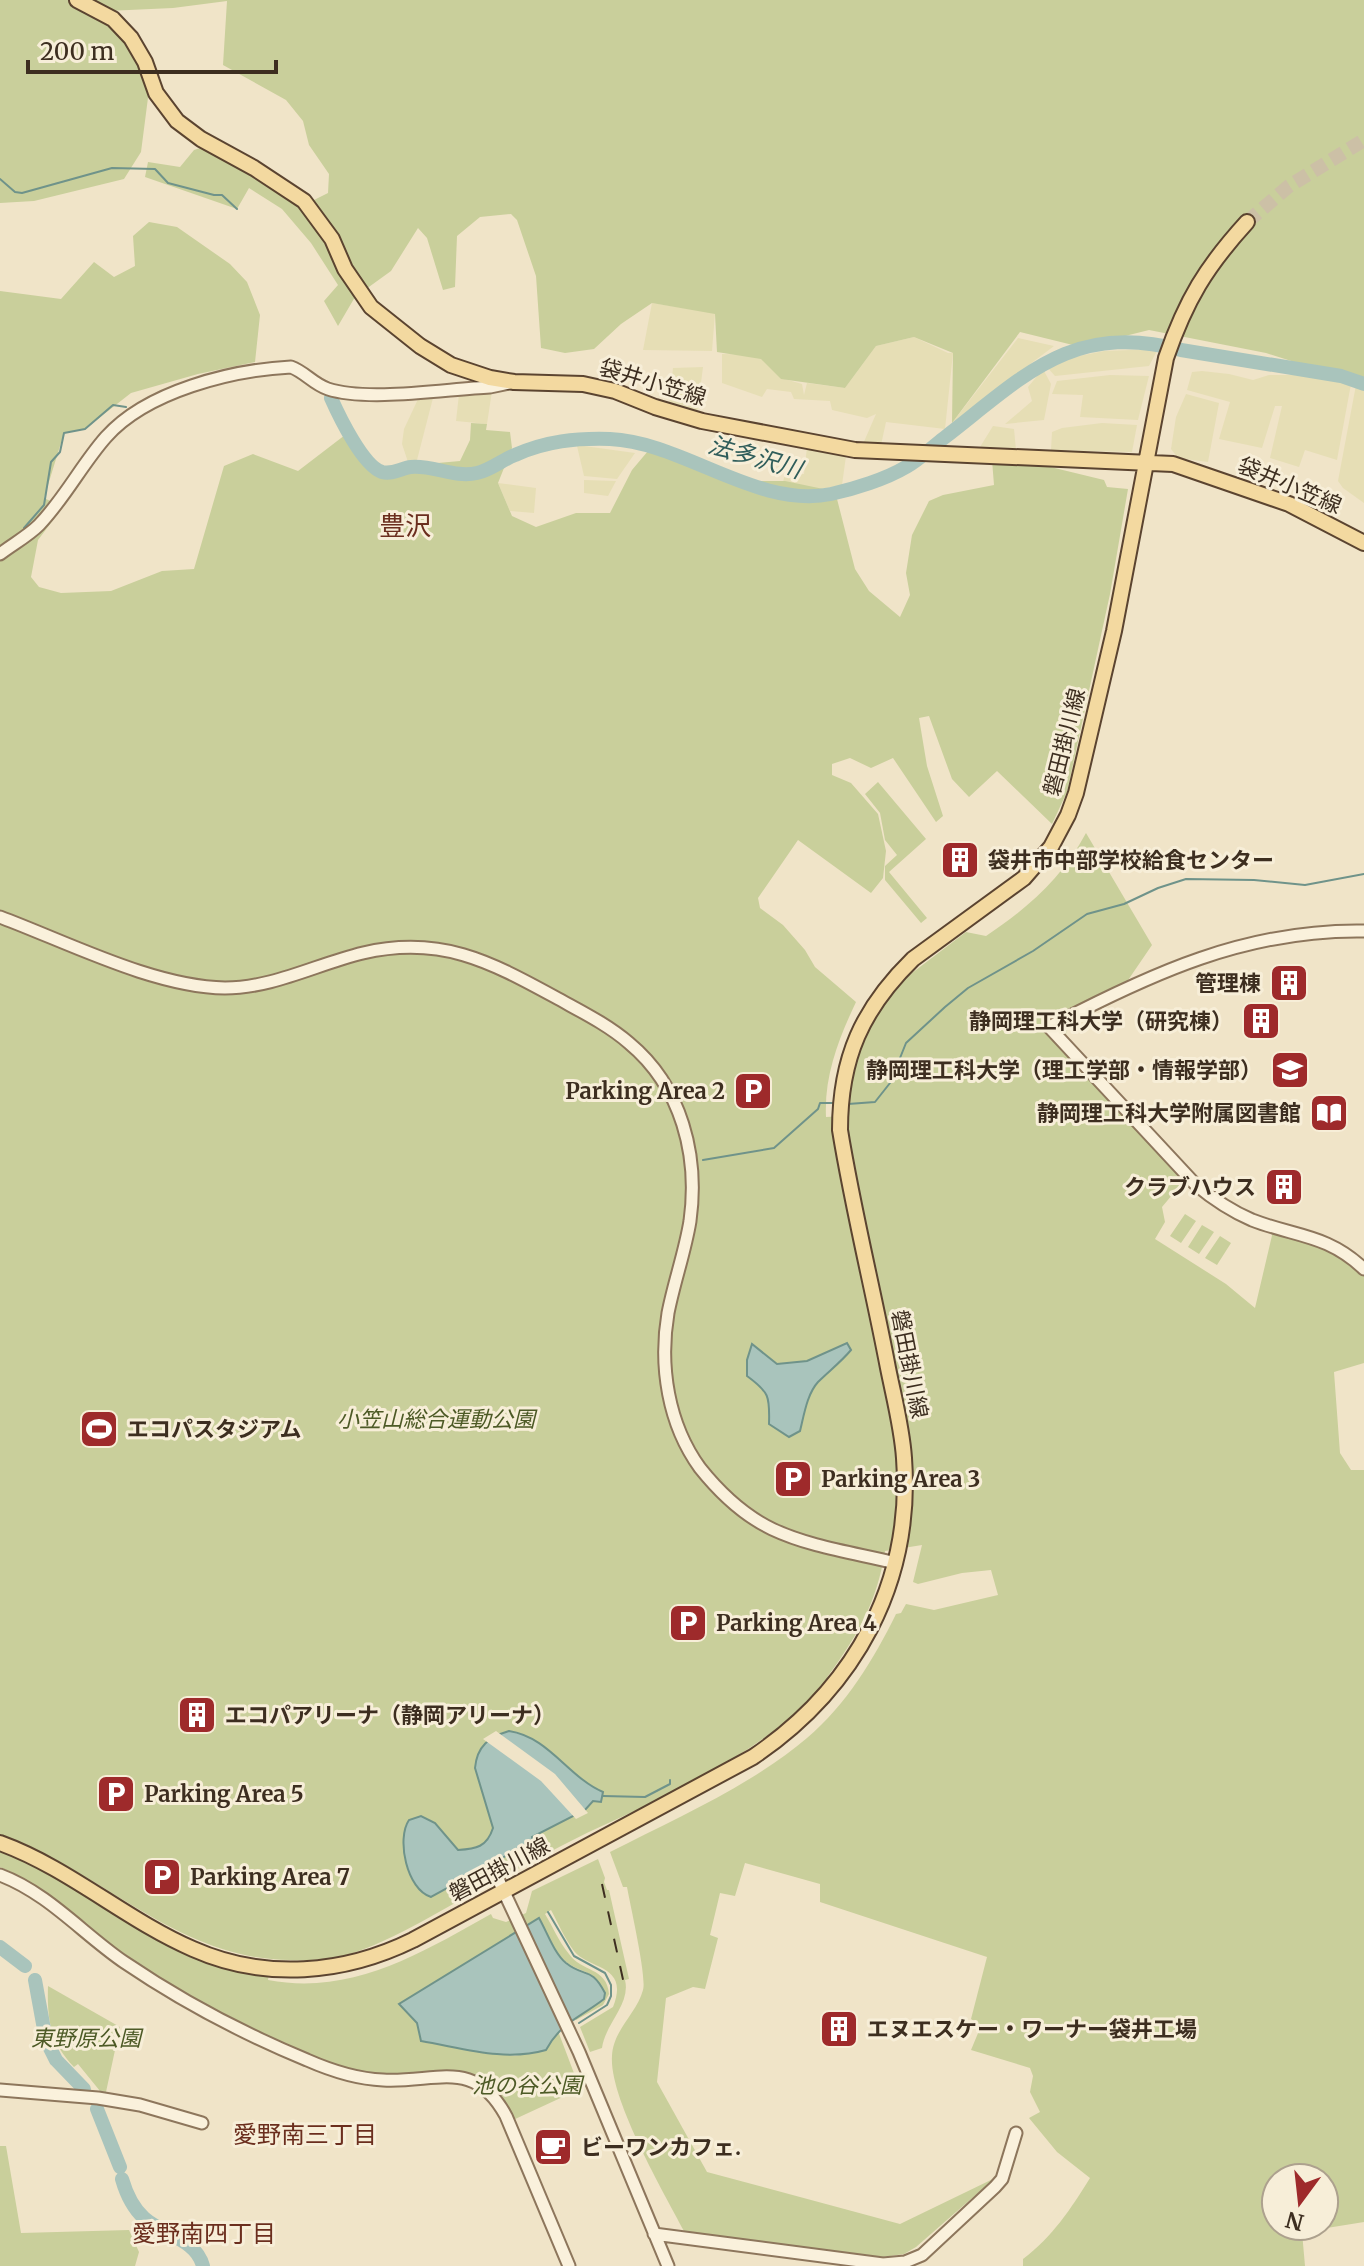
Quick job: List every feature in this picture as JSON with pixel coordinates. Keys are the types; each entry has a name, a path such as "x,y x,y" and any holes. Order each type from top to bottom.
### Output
{"main road":[{"name":"袋井小笠線","path":"77,0 113,19 123,29 145,62 156,93 177,121 201,139 254,168 304,201 332,239 345,269 371,307 420,346 451,365 514,382 583,384 615,391 702,421 855,450 1173,464 1289,504 1364,543"},
{"name":"磐田掛川線","path":"0,1843 33,1858 194,1949 227,1961 263,1968 310,1969 355,1963 393,1950 501,1885 753,1757 790,1731 847,1670 879,1610 896,1563 904,1506 903,1449 840,1130 844,1077 861,1027 887,987 913,959 1024,878 1060,832 1076,793 1095,714 1132,544 1166,358 1191,295 1217,255 1247,222"}],"street":[{"path":"0,554 36,528 49,514 108,434 141,410 196,383 291,367 319,385 358,395 490,387 514,382"},
{"path":"460,388 467,371"},
{"path":"0,917 123,964 200,986 251,986 364,953 391,948 435,947 492,963 608,1027 631,1044 650,1065 671,1096 687,1134 693,1191 690,1224 668,1312 664,1355 670,1400 684,1442 722,1493 761,1523 804,1541 896,1563"},
{"path":"1364,931 1334,930 1304,934 1205,955 1113,994 1049,1027 1195,1184 1223,1206 1254,1220 1336,1247 1364,1269"},
{"path":"0,1875 27,1888 151,1979 224,2020 305,2059 362,2079 401,2081 457,2077 483,2086 493,2094 506,2116 569,2266"},
{"path":"501,1885 579,2052 668,2266"},
{"path":"0,2090 98,2098 140,2105 202,2123"},
{"path":"654,2234 883,2264 905,2262 922,2255 1002,2179 1016,2133"}],"shaded area":[{"path":"652,303 715,313 712,351 643,350"},
{"path":"914,337 953,353 945,429 886,422 881,445 863,444 876,414 867,418 832,410 830,401 794,399 791,392 767,389 762,397 722,383 722,354 760,355 781,378 802,384 804,395 807,383 845,388 876,346"},
{"path":"1018,338 1054,346 952,423"},
{"path":"1158,349 1149,366 1055,376 1047,367 1069,358 1104,351"},
{"path":"703,367 697,414 669,406 673,368"},
{"path":"1043,369 1051,384 1044,420 1005,424 1032,401 1028,387"},
{"path":"1192,372 1253,380 1269,375 1296,375 1351,384 1337,460 1305,450 1299,467 1270,458 1282,406 1275,406 1262,448 1219,439 1230,402 1187,390"},
{"path":"1110,375 1149,376 1138,420 1080,417 1083,395 1052,394 1057,381"},
{"path":"1356,385 1364,390 1364,503 1338,481"},
{"path":"492,391 487,424 456,421 459,394"},
{"path":"1186,394 1219,403 1208,462 1178,458 1171,449 1176,417"},
{"path":"419,397 433,398 417,460 408,462 402,444 404,429"},
{"path":"1102,423 1137,425 1132,452 1051,450 1052,432"},
{"path":"993,426 1014,429 1016,450 980,447"},
{"path":"577,445 635,453 617,479 584,476"},
{"path":"807,447 846,456 842,485 781,492 785,473 804,474"},
{"path":"584,480 616,481 608,496 584,493"},
{"path":"498,483 536,488 534,513 510,511"}],"green space":[{"path":"0,0 1364,0 1364,387 1266,353 1149,330 1081,347 1020,332 952,423 953,353 914,337 876,346 845,388 781,379 761,359 717,352 715,314 652,303 621,324 594,349 565,353 541,348 536,276 517,220 511,214 480,217 457,236 455,287 443,290 427,238 418,228 391,271 355,297 338,326 324,301 338,285 311,243 282,209 249,188 237,209 145,177 148,162 180,167 194,150 206,146 312,201 328,193 329,174 309,145 303,121 286,100 223,65 227,1 173,8 107,11 142,64 149,90 141,152 124,179 34,201 0,203"},
{"name":"小笠山総合運動公園","path":"149,222 177,227 230,264 247,282 260,315 255,362 131,393 85,429 64,433 44,498 63,507 38,540 31,577 39,587 61,593 111,591 162,571 194,569 224,466 253,454 298,471 345,435 371,469 460,461 470,440 471,423 487,424 486,430 510,432 512,448 498,483 512,516 536,527 576,513 610,513 632,470 648,451 733,481 785,481 833,491 855,569 869,591 900,617 910,595 906,573 912,535 929,501 943,495 994,485 992,460 1034,463 1104,480 1107,487 1128,489 1110,594 1067,792 1052,824 997,771 969,797 952,779 929,716 919,718 927,766 943,816 936,822 893,758 871,768 850,758 832,764 832,775 851,783 878,814 886,851 883,878 871,893 798,840 758,898 760,908 783,925 815,967 856,1002 839,1043 827,1086 826,1117 844,1116 855,1057 878,1012 908,976 966,932 986,936 1016,914 1055,878 1086,833 1152,945 1122,989 1070,1021 1066,1034 1078,1072 1106,1088 1188,1176 1162,1207 1165,1222 1155,1239 1226,1284 1255,1308 1274,1227 1336,1247 1364,1273 1364,1363 1334,1372 1340,1453 1351,1470 1364,1470 1364,2222 1340,2226 1340,2162 1260,2162 1260,2242 1303,2242 1305,2266 1023,2266 1023,2259 1060,2222 1090,2178 1057,2152 1029,2118 1040,2112 1030,2092 1033,2076 1030,2068 971,2050 981,2026 971,2019 987,1957 820,1902 820,1884 745,1863 735,1896 720,1893 710,1935 718,1938 705,1989 693,1987 666,1998 657,2082 707,2172 900,2224 995,2178 916,2247 904,2254 883,2257 684,2231 663,2193 628,2119 613,2074 612,2056 616,2038 640,1998 644,1983 627,1887 623,1887 610,1852 737,1786 807,1738 846,1696 896,1614 901,1613 906,1604 934,1610 998,1595 991,1570 962,1573 918,1584 913,1582 922,1545 885,1551 871,1602 848,1646 816,1694 771,1733 694,1781 586,1833 393,1936 349,1954 290,1960 250,1956 212,1945 176,1930 72,1869 0,1834 0,291 61,299 94,262 114,277 135,266 133,236"},
{"path":"878,782 926,839 889,872 927,918 921,923 885,880 885,866 897,855 885,840 880,813 865,794"},
{"path":"1185,1214 1196,1221 1181,1243 1170,1236"},
{"path":"1202,1225 1214,1232 1199,1254 1188,1247"},
{"path":"1220,1236 1231,1243 1217,1265 1205,1258"},
{"name":"池の谷公園","path":"0,1849 19,1855 127,1917 269,1974 268,1980 299,1983 328,1982 385,1968 491,1914 493,1918 506,1922 526,1913 532,1891 598,1859 609,1890 629,1979 625,1980 621,2006 602,2048 590,2052 580,2027 613,2007 616,1983 606,1970 574,1951 551,1910 545,1914 565,1949 574,1960 604,1979 609,1994 603,2005 576,2020 575,2016 605,1993 594,1977 559,1955 400,2003 417,2023 422,2041 515,2056 546,2050 558,2031 580,2089 513,2120 499,2092 483,2080 469,2075 438,2072 373,2075 353,2072 320,2061 242,2024 143,1966 47,1894 0,1867"},
{"name":"東野原公園","path":"48,1986 120,2027 106,2092 100,2091 78,2064 74,2067 55,2039 49,2020"},
{"path":"0,2146 6,2146 21,2233 129,2230 139,2252 135,2266 0,2266"}],"water":[{"path":"847,1343 851,1350 811,1392 800,1431 789,1437 769,1424 767,1396 747,1376 747,1360 752,1344 777,1364 807,1361"},
{"path":"509,1731 536,1741 579,1777 603,1792 601,1802 593,1801 585,1810 532,1837 533,1841 431,1897 416,1885 410,1875 404,1851 405,1828 409,1820 421,1816 435,1823 458,1850 475,1848 484,1843 493,1828 475,1768 476,1760 485,1744"},
{"path":"539,1918 562,1959 596,1979 605,1993 604,1999 565,2026 546,2050 499,2054 421,2041 417,2023 399,2004"}],"pier":[{"path":"496,1731 555,1774 588,1813 576,1819 541,1781 483,1739"}],"waterway":[{"path":"0,179 15,192 22,193 112,168 155,169 168,183 222,195 237,209"},
{"name":"法多沢川","path":"331,398 360,451 382,472 419,467 460,474 477,473 538,446 573,440 610,439 665,451 748,484 803,496 840,492 898,471 916,461 999,394 1051,360 1079,349 1109,343 1143,343 1341,376 1364,384"},
{"path":"24,528 44,505 51,462 60,452 64,433 85,429 113,405 126,407"},
{"path":"848,1104 875,1102 890,1083 906,1043 968,988 1033,951 1087,914 1124,904 1186,879 1254,880 1305,885 1364,874"},
{"path":"703,1160 774,1148 818,1109 820,1103 834,1103"},
{"path":"603,1796 645,1797 670,1784 670,1780"},
{"path":"548,1912 574,1956 605,1973 611,1985 607,2005 579,2023"},
{"path":"0,1947 25,1966"},
{"path":"35,1980 46,2040 56,2060 84,2089"},
{"path":"97,2109 120,2167"},
{"path":"122,2179 130,2200 140,2214 186,2243 203,2266"}],"tunnel":[{"path":"1247,222 1289,186 1364,140"}],"railway":[{"path":"602,1884 624,1984"}],"place":[{"name":"袋井市中部学校給食センター","path":"960,860"},
{"name":"管理棟","path":"1289,983"},
{"name":"静岡理工科大学（研究棟）","path":"1261,1021"},
{"name":"静岡理工科大学（理工学部・情報学部）","path":"1290,1070"},
{"name":"Parking Area 2","path":"753,1091"},
{"name":"静岡理工科大学附属図書館","path":"1329,1113"},
{"name":"クラブハウス","path":"1284,1187"},
{"name":"エコパスタジアム","path":"99,1429"},
{"name":"Parking Area 3","path":"793,1479"},
{"name":"Parking Area 4","path":"688,1623"},
{"name":"エコパアリーナ（静岡アリーナ）","path":"197,1715"},
{"name":"Parking Area 5","path":"116,1794"},
{"name":"Parking Area 7","path":"162,1877"},
{"name":"エヌエスケー・ワーナー袋井工場","path":"839,2029"},
{"name":"ビーワンカフェ.","path":"553,2147"}],"district":[{"name":"豊沢","path":"405,525"},
{"name":"愛野南三丁目","path":"305,2134"},
{"name":"愛野南四丁目","path":"204,2233"}]}
